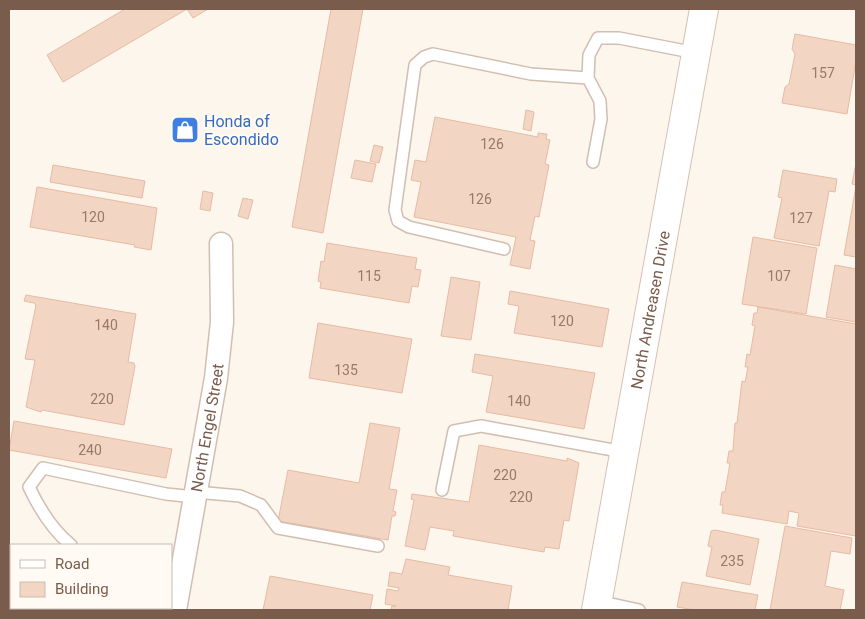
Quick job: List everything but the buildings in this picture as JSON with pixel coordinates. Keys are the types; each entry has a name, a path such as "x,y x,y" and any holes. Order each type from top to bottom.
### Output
{"street":[{"name":"North Andreasen Drive","path":"597,606 704,9"},
{"name":"North Engel Street","path":"175,598 216,378 222,322 221,244"}],"lane":[{"path":"593,162 601,119 600,101 588,78 589,55 598,38 619,38 696,53"},
{"path":"504,249 409,227 398,222 395,210 415,65 424,57 433,54 531,74 588,78"},
{"path":"442,490 454,431 468,427 481,426 624,452"},
{"path":"70,544 63,539 39,508 29,486 44,468 166,494 240,496 261,505 278,528 378,546"},
{"path":"597,606 639,610"}],"place":[{"name":"Honda of Escondido","path":"185,130"}]}
